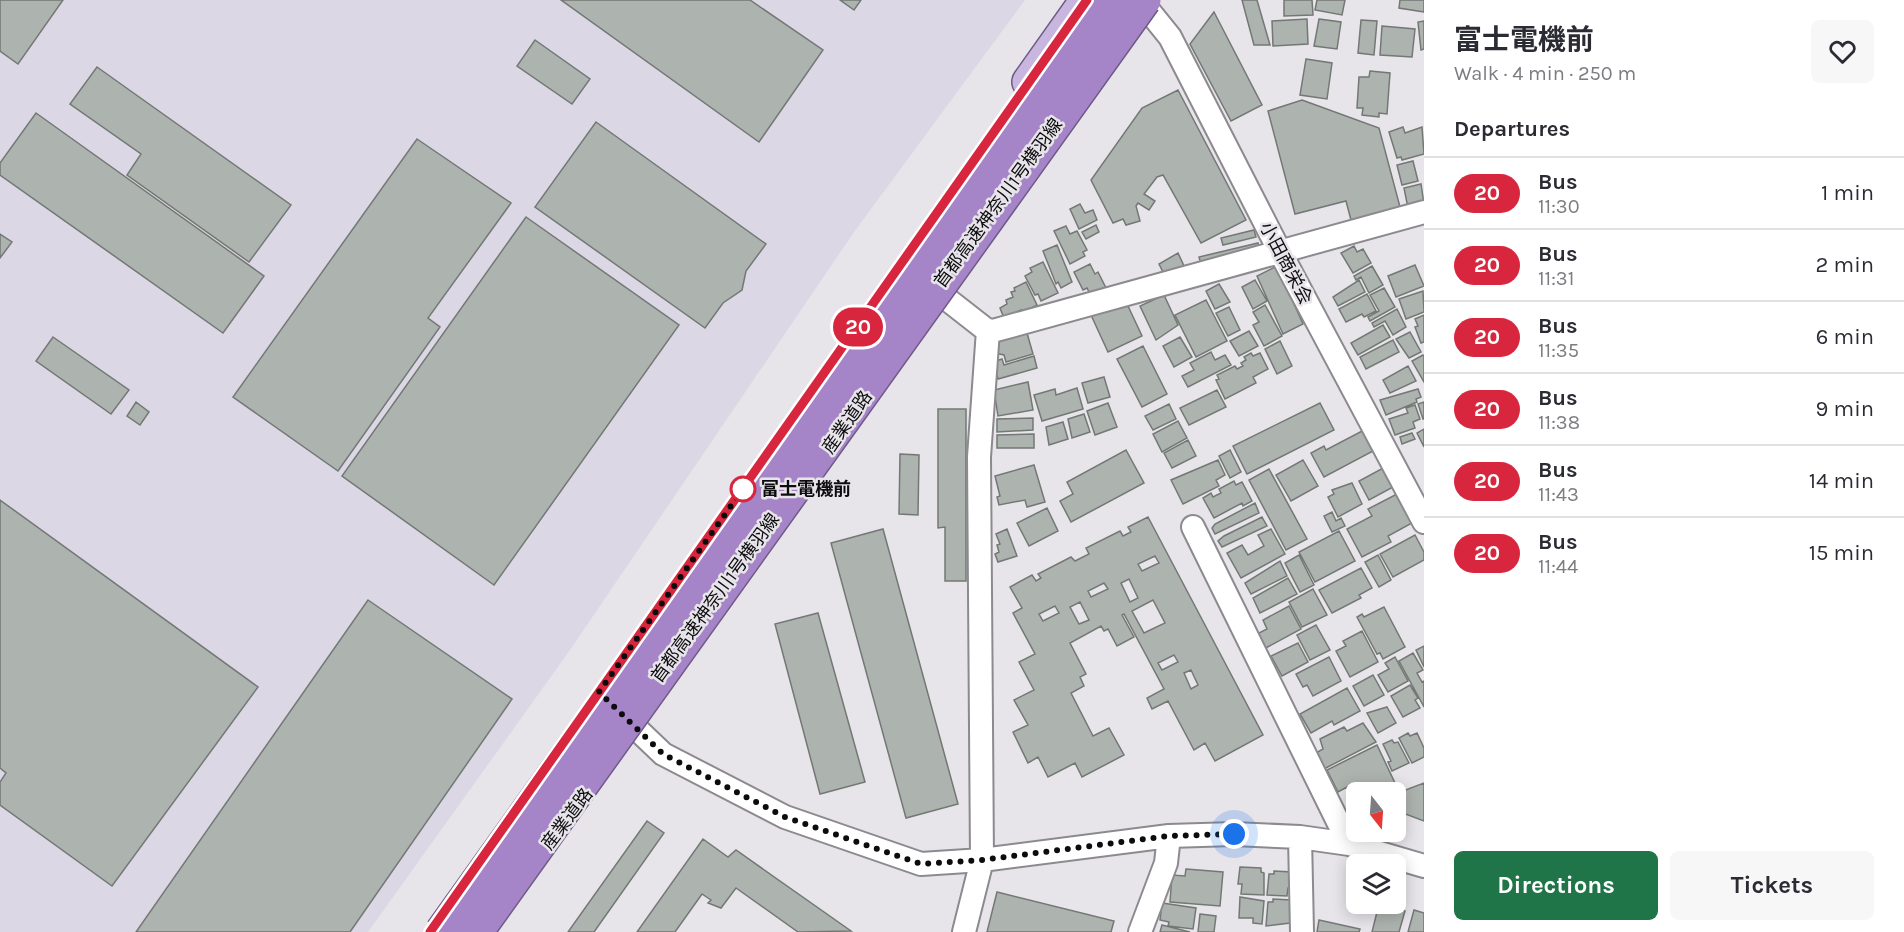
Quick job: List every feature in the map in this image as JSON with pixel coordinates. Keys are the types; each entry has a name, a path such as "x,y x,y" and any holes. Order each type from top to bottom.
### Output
{"highway":[{"name":"首都高速神奈川1号横羽線","path":"442,932 1108,0"},
{"name":"首都高速神奈川1号横羽線","path":"476,932 1146,2"}],"main road":[{"path":"430,932 1087,0"},
{"name":"産業道路","path":"483,932 635,729 925,282 1146,2"}],"street":[{"name":"小田商栄会","path":"1146,2 1170,37 1280,252 1424,522"},
{"path":"988,331 1424,212"},
{"path":"925,282 988,331"},
{"path":"964,932 982,860 979,457 988,331"},
{"path":"1193,527 1349,844"},
{"path":"599,692 663,754 785,817 921,864 982,860 1169,836 1234,834 1300,837 1349,844 1424,866"},
{"path":"1140,932 1166,862 1169,836"},
{"path":"1300,837 1302,932"}],"shaded area":[{"path":"0,0 1025,0 854,232 570,650 368,932 0,932"}],"building":[{"path":"0,0 63,0 18,64 0,51"},
{"path":"561,0 750,0 823,50 759,142"},
{"path":"840,0 861,0 854,10"},
{"path":"1242,0 1257,0 1270,45 1254,45"},
{"path":"1284,0 1312,0 1313,15 1284,16"},
{"path":"1317,0 1345,0 1342,15 1315,10"},
{"path":"1400,0 1424,0 1424,12 1399,8"},
{"path":"1214,12 1262,105 1231,121 1190,44"},
{"path":"1307,19 1308,44 1273,46 1272,21"},
{"path":"1319,19 1341,22 1337,49 1314,46"},
{"path":"1361,20 1377,21 1374,55 1358,53"},
{"path":"1424,21 1424,49 1421,50 1418,22"},
{"path":"1382,26 1415,29 1412,57 1380,55"},
{"path":"535,40 590,79 572,104 517,66"},
{"path":"1306,59 1332,63 1327,99 1300,95"},
{"path":"97,67 291,205 249,262 127,175 141,154 70,104"},
{"path":"1370,71 1390,73 1387,114 1379,113 1379,117 1362,115 1363,108 1357,108 1359,77 1369,77"},
{"path":"1178,90 1246,220 1201,243 1163,175 1157,177 1144,194 1155,201 1149,210 1138,203 1136,206 1140,221 1126,225 1123,219 1113,223 1091,180 1142,108"},
{"path":"1302,100 1379,128 1400,207 1351,220 1346,201 1295,214 1268,111"},
{"path":"36,113 264,276 223,333 0,175 0,163"},
{"path":"596,122 766,244 746,271 742,290 723,303 705,328 535,207"},
{"path":"1403,127 1405,133 1422,127 1424,154 1402,160 1401,157 1397,158 1389,132"},
{"path":"417,139 511,203 428,318 440,327 338,471 233,397"},
{"path":"1413,161 1418,181 1402,185 1397,165"},
{"path":"1421,184 1424,204 1408,208 1404,188"},
{"path":"1080,204 1085,213 1093,210 1097,220 1079,229 1070,209"},
{"path":"526,217 679,325 494,585 342,476"},
{"path":"1096,225 1099,232 1086,239 1082,232"},
{"path":"1066,226 1070,234 1077,231 1087,250 1083,252 1085,256 1070,264 1054,231"},
{"path":"1254,230 1256,237 1223,245 1221,238"},
{"path":"0,234 12,242 0,258"},
{"path":"1258,243 1259,249 1201,264 1199,257"},
{"path":"1057,245 1072,282 1061,288 1058,282 1056,284 1043,251"},
{"path":"1354,246 1357,252 1363,249 1371,263 1353,273 1341,253"},
{"path":"1178,253 1185,268 1164,274 1159,264"},
{"path":"1043,262 1058,293 1041,301 1038,294 1035,295 1025,276 1032,272 1030,268"},
{"path":"1090,264 1095,274 1098,272 1106,288 1091,296 1087,288 1083,290 1074,272"},
{"path":"1415,265 1424,286 1396,297 1388,276"},
{"path":"1277,266 1303,324 1283,334 1257,276"},
{"path":"1372,266 1383,285 1369,293 1361,277 1356,280 1354,276"},
{"path":"1255,280 1267,301 1253,309 1242,287"},
{"path":"1359,280 1365,292 1338,306 1333,297"},
{"path":"1026,282 1037,305 1023,313 1021,310 1004,318 1000,308 1007,304 1006,300 1013,297 1011,292 1015,291 1014,288"},
{"path":"1219,284 1230,302 1215,309 1206,291"},
{"path":"1384,288 1395,307 1370,321 1368,317 1379,311 1370,295"},
{"path":"1423,291 1424,312 1406,319 1399,299"},
{"path":"1367,294 1376,311 1364,317 1362,314 1346,322 1339,309"},
{"path":"1164,295 1178,325 1156,340 1140,306"},
{"path":"1206,300 1227,341 1196,357 1175,315"},
{"path":"1265,305 1282,336 1264,346 1253,325 1259,322 1253,312"},
{"path":"1128,306 1142,336 1108,352 1091,315"},
{"path":"1229,307 1240,330 1228,336 1216,313"},
{"path":"1397,309 1406,327 1393,335 1385,321 1374,327 1372,323"},
{"path":"1424,315 1424,342 1421,343 1415,327 1418,326 1415,319"},
{"path":"1383,325 1390,337 1358,355 1351,343"},
{"path":"1249,331 1258,346 1239,356 1230,341"},
{"path":"1410,332 1421,352 1409,358 1396,339"},
{"path":"1027,333 1033,354 1006,362 1004,355 995,353 991,343"},
{"path":"53,337 129,390 111,414 36,361"},
{"path":"1180,337 1192,357 1174,367 1163,346"},
{"path":"1393,340 1399,352 1366,369 1360,357"},
{"path":"1280,341 1292,366 1277,374 1265,349"},
{"path":"1143,346 1167,394 1142,407 1117,359"},
{"path":"1211,352 1215,360 1225,355 1231,365 1188,387 1182,376 1194,370 1190,363"},
{"path":"1251,353 1253,356 1260,353 1268,369 1253,377 1256,383 1225,399 1216,380 1219,379 1217,375 1235,366 1237,369 1243,366 1241,363 1246,360 1244,357"},
{"path":"1034,356 1037,368 998,379 993,362 1002,359 1004,365"},
{"path":"1424,356 1424,382 1412,361"},
{"path":"1408,366 1416,381 1390,393 1383,380"},
{"path":"1104,377 1110,397 1088,403 1082,383"},
{"path":"1028,382 1033,410 998,416 994,390"},
{"path":"1077,388 1083,409 1042,421 1034,395 1055,389 1056,395"},
{"path":"1418,389 1421,397 1416,399 1417,402 1386,415 1380,400"},
{"path":"1217,390 1226,407 1189,425 1180,408"},
{"path":"136,402 149,412 140,425 127,416"},
{"path":"1424,402 1424,419 1423,419 1418,404"},
{"path":"1108,403 1117,427 1095,435 1087,411"},
{"path":"1320,403 1334,430 1247,474 1233,446"},
{"path":"1169,404 1176,419 1153,430 1145,416"},
{"path":"1415,405 1420,419 1413,422 1415,428 1395,435 1389,419 1408,413 1406,408"},
{"path":"938,409 966,409 966,581 945,581 945,527 938,528"},
{"path":"1084,414 1090,432 1072,438 1068,419"},
{"path":"1033,418 1033,430 997,432 997,419"},
{"path":"1178,421 1187,438 1162,452 1153,434"},
{"path":"1063,422 1068,439 1049,445 1046,427"},
{"path":"1424,429 1424,447 1417,433"},
{"path":"1364,430 1375,450 1324,477 1311,453 1324,446 1326,450"},
{"path":"1412,433 1415,439 1402,444 1400,437"},
{"path":"1034,434 1034,448 997,448 997,435"},
{"path":"1188,440 1196,456 1172,468 1164,453"},
{"path":"1126,450 1144,483 1071,522 1060,501 1073,494 1067,482"},
{"path":"1230,450 1241,472 1230,478 1219,456"},
{"path":"900,454 919,455 918,515 899,514"},
{"path":"1218,460 1225,475 1216,480 1219,486 1183,504 1171,480"},
{"path":"1303,460 1318,486 1291,501 1276,475"},
{"path":"1034,465 1045,502 1027,507 1025,500 999,505 997,497 1000,496 995,476"},
{"path":"1385,467 1395,486 1369,500 1359,481"},
{"path":"1269,469 1307,539 1286,550 1249,480"},
{"path":"1234,481 1236,485 1242,482 1252,501 1243,506 1242,503 1214,518 1203,498 1211,493 1213,497 1221,493 1219,489"},
{"path":"1352,483 1362,504 1338,517 1328,497 1334,494 1332,490"},
{"path":"1397,494 1412,523 1388,536 1391,542 1362,557 1347,529 1372,516 1368,509"},
{"path":"0,500 258,687 112,886 0,805 0,782 6,773 0,768"},
{"path":"1255,503 1259,513 1215,534 1212,528 1215,524"},
{"path":"1047,508 1058,531 1029,546 1017,523"},
{"path":"1332,512 1336,521 1341,518 1345,526 1332,532 1324,516"},
{"path":"1148,517 1263,735 1215,761 1205,743 1194,750 1168,701 1152,709 1147,698 1164,689 1124,614 1122,615 1134,637 1117,646 1108,629 1104,631 1101,626 1070,643 1086,674 1080,677 1084,686 1071,693 1093,736 1109,728 1124,755 1082,777 1075,763 1048,777 1038,757 1028,763 1013,732 1028,725 1014,700 1034,690 1019,662 1035,654 1013,613 1022,608 1010,587 1032,575 1036,581 1041,578 1038,574 1071,557 1075,561 1089,554 1086,548 1120,531 1123,536 1131,532 1128,527","holes":["1155,556 1159,563 1142,571 1138,564","1129,579 1138,598 1130,602 1121,583","1104,583 1108,589 1091,597 1088,591","1153,600 1165,623 1144,633 1132,611","1080,602 1089,620 1079,624 1070,607","1055,606 1059,613 1043,621 1039,614","1174,655 1178,662 1162,670 1158,663","1191,670 1198,685 1191,689 1184,673"]},
{"path":"1262,517 1267,526 1222,547 1218,541 1224,536"},
{"path":"883,529 958,804 906,818 831,543"},
{"path":"1007,529 1017,556 998,562 995,554 999,552 997,545 1000,544 996,534"},
{"path":"1271,529 1285,554 1241,578 1227,553 1242,545 1248,555 1264,546 1258,535"},
{"path":"1339,531 1355,561 1315,582 1299,552"},
{"path":"1415,535 1424,552 1424,560 1393,577 1380,554"},
{"path":"1299,555 1314,585 1300,592 1285,563"},
{"path":"1378,555 1391,580 1379,587 1365,562"},
{"path":"1280,561 1287,576 1251,594 1245,583"},
{"path":"1361,568 1372,588 1359,595 1361,598 1332,613 1319,590"},
{"path":"1288,578 1297,594 1260,613 1253,598"},
{"path":"1313,589 1327,615 1302,627 1289,602"},
{"path":"368,600 512,699 350,932 136,932"},
{"path":"1289,606 1301,629 1264,649 1257,634 1267,629 1263,620"},
{"path":"1384,607 1405,647 1383,659 1380,653 1377,654 1357,617 1362,614 1364,617"},
{"path":"818,613 865,782 820,794 775,624"},
{"path":"1316,625 1330,650 1310,660 1297,635"},
{"path":"1362,631 1378,662 1350,677 1336,651 1346,646 1343,641"},
{"path":"1298,643 1308,662 1282,676 1271,656"},
{"path":"1424,646 1424,667 1416,650"},
{"path":"1413,653 1423,670 1417,673 1422,682 1424,681 1424,707 1399,661"},
{"path":"1329,657 1341,681 1313,696 1307,685 1303,687 1296,674"},
{"path":"1395,657 1408,681 1388,692 1378,675 1389,669 1385,663"},
{"path":"1373,675 1384,695 1364,706 1353,686"},
{"path":"1410,685 1418,698 1415,700 1420,708 1403,717 1391,696"},
{"path":"1347,688 1360,711 1334,725 1332,721 1311,733 1300,714"},
{"path":"1387,707 1396,723 1378,733 1367,713"},
{"path":"1363,723 1376,742 1324,769 1316,753 1323,749 1320,739 1344,727 1347,731"},
{"path":"1408,733 1410,736 1417,733 1424,748 1424,757 1412,763 1399,738"},
{"path":"1392,740 1394,743 1398,742 1409,763 1392,771 1388,762 1391,761 1383,744"},
{"path":"1377,745 1395,782 1346,782 1346,788 1338,792 1327,770"},
{"path":"1424,783 1424,821 1406,814 1406,790"},
{"path":"647,821 664,833 594,932 568,932"},
{"path":"703,839 728,857 736,850 851,931 798,932 736,888 721,908 708,903 711,900 702,894 675,932 637,932"},
{"path":"1240,867 1261,868 1261,872 1264,873 1264,895 1241,894 1242,884 1238,884"},
{"path":"1186,869 1223,872 1220,906 1170,902 1172,875 1185,876"},
{"path":"1274,871 1292,872 1291,888 1288,888 1287,896 1267,895 1269,874 1274,874"},
{"path":"997,892 1114,921 1111,932 987,932"},
{"path":"1240,897 1264,901 1262,924 1253,923 1253,918 1239,918"},
{"path":"1273,899 1291,900 1290,923 1266,926 1268,902 1273,902"},
{"path":"1162,903 1196,908 1193,929 1168,926 1169,922 1160,920"},
{"path":"1414,910 1424,913 1424,932 1408,932"},
{"path":"1200,914 1216,916 1214,932 1198,932"},
{"path":"1376,914 1404,914 1399,932 1372,932"},
{"path":"1319,920 1360,929 1359,932 1317,932"},
{"path":"1162,925 1190,932 1160,932"}],"bus line":[{"name":"20","path":"430,932 1087,0"}],"place":[{"name":"富士電機前","path":"743,489"}],"route":[{"path":"743,489 599,692 663,754 785,817 921,864 982,860 1169,836 1234,834"}]}
